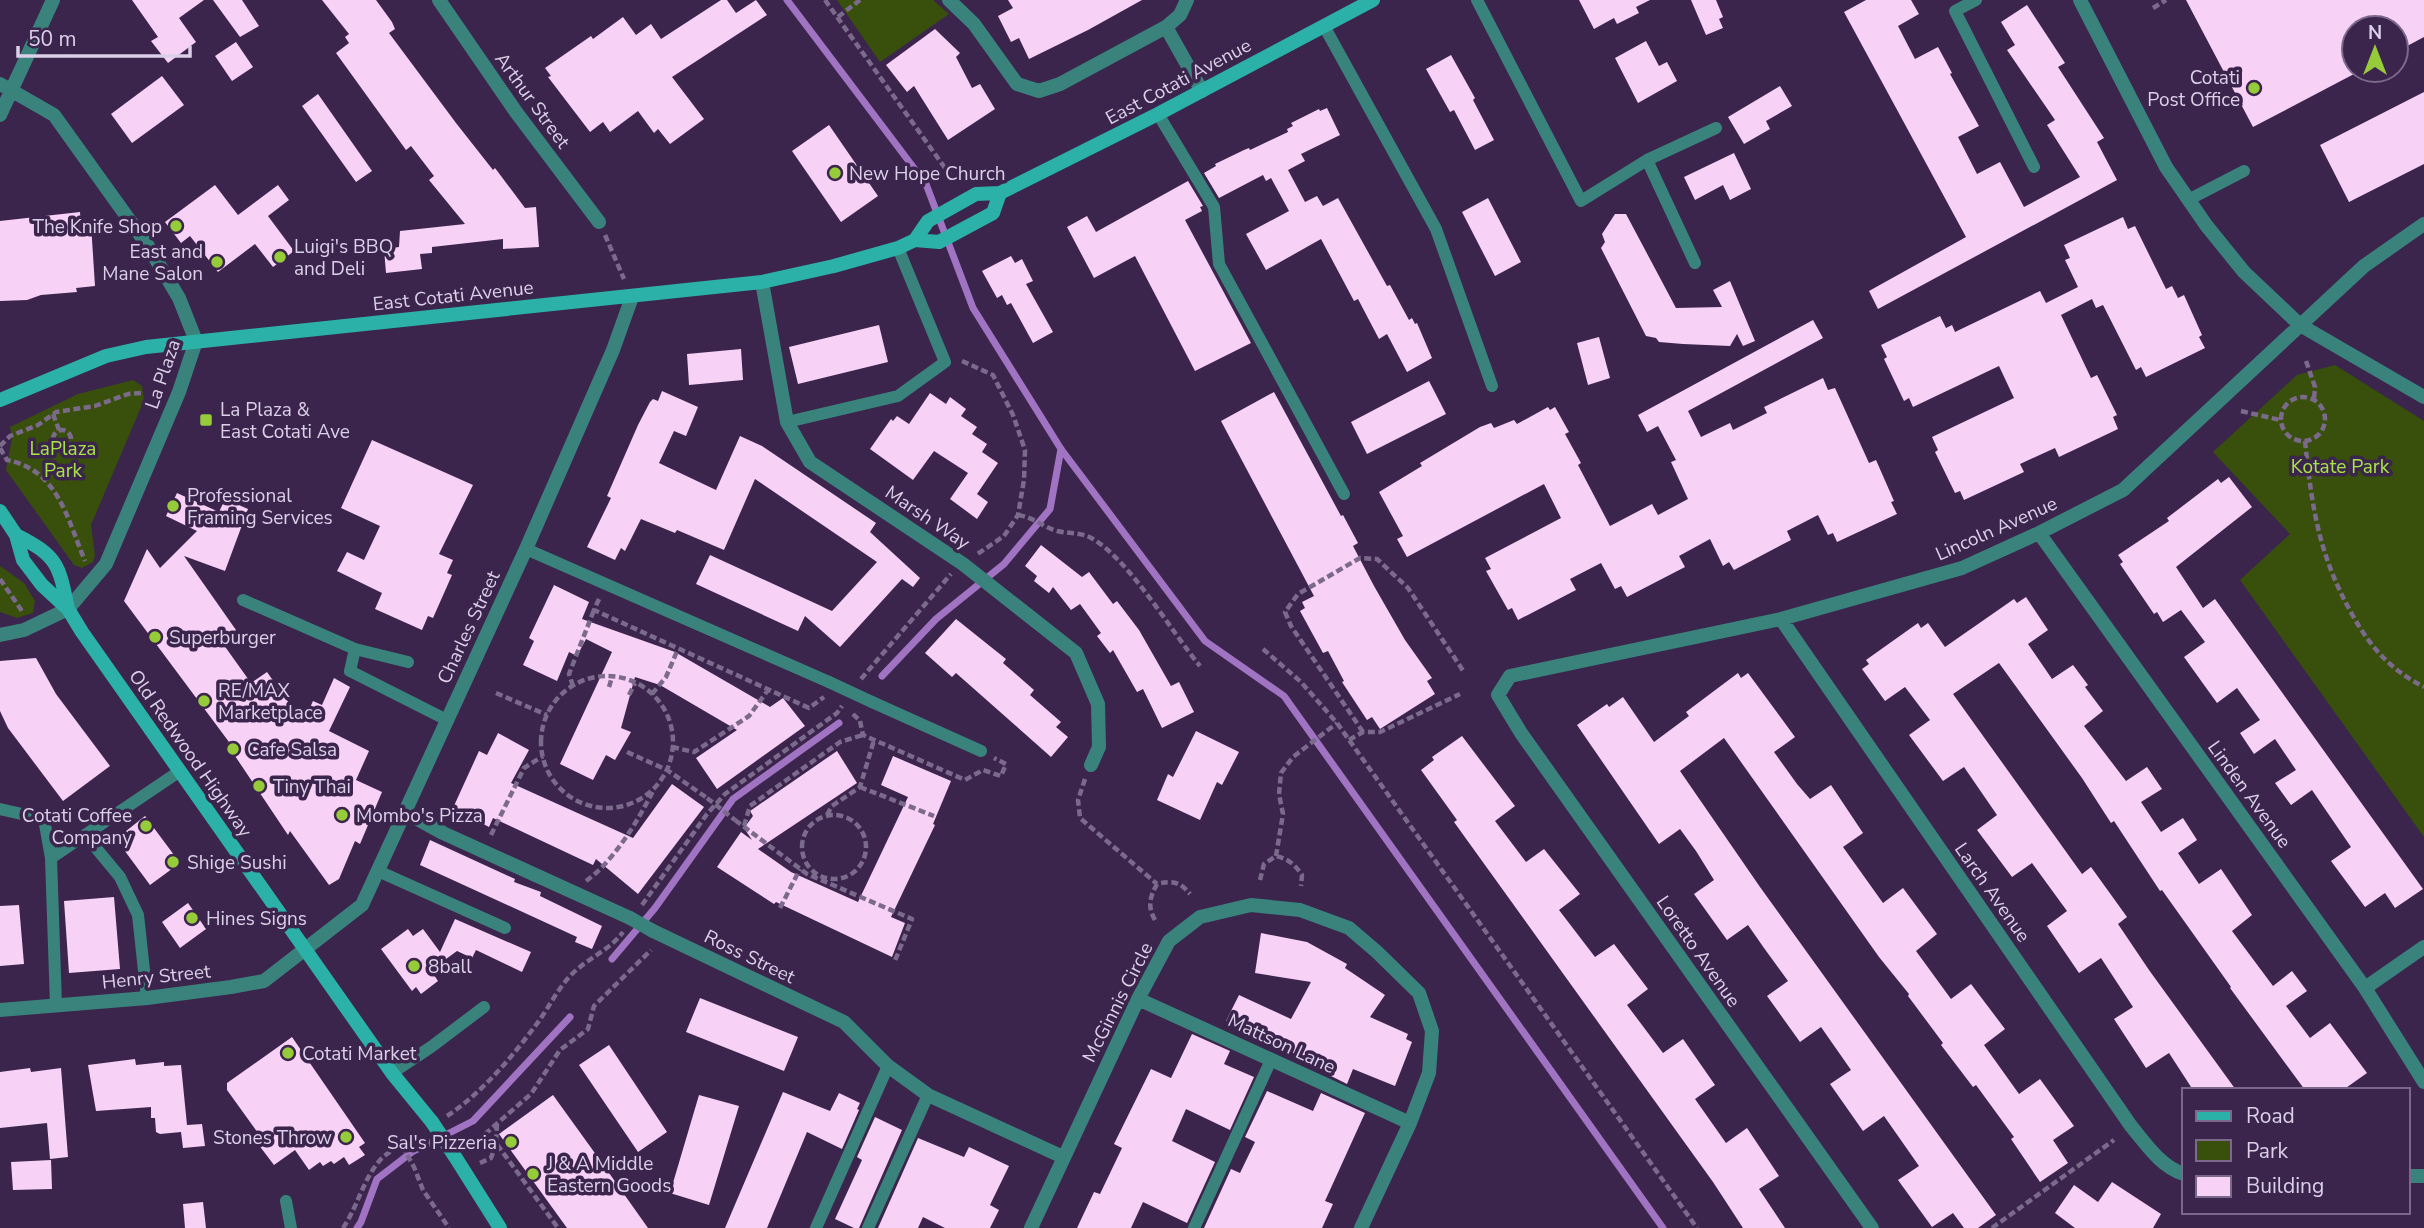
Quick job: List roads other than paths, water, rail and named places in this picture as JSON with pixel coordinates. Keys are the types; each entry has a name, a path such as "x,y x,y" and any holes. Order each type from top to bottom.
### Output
{"main road":[{"name":"East Cotati Avenue","path":"915,240 928,221 976,194 1000,193 1158,114 1373,0"},
{"name":"East Cotati Avenue","path":"0,400 106,356 146,347 762,282 834,266 898,248 915,240 939,242 993,213 1000,193"},
{"name":"Old Redwood Highway","path":"0,511 16,535 23,561 42,584 68,608 428,1127 454,1155 500,1228"},
{"name":"Old Redwood Highway","path":"16,535 41,547 60,570 68,608"}],"street":[{"path":"0,115 6,87 53,0"},
{"name":"Arthur Street","path":"439,0 516,112 599,222"},
{"path":"950,0 974,24 1017,84 1039,91 1060,84 1166,27 1180,15 1187,0"},
{"path":"2080,0 2166,167 2244,272 2301,325 2424,397"},
{"path":"1166,27 1202,91"},
{"name":"La Plaza","path":"0,635 24,630 68,608 106,564 179,392 196,341 179,298 148,246 54,115 6,87"},
{"name":"Lincoln Avenue","path":"1498,695 1510,677 1781,619 1962,569 2039,533 2123,490 2364,265 2424,224"},
{"name":"Marsh Way","path":"762,282 786,422 810,462 961,562 1076,653 1098,704 1099,747 1091,765"},
{"name":"Charles Street","path":"306,949 362,905 526,549 613,350 632,297"},
{"name":"Linden Avenue","path":"2039,533 2365,988 2424,1082"},
{"name":"Larch Avenue","path":"1781,619 2131,1126 2155,1156 2182,1174"},
{"name":"Loretto Avenue","path":"1498,695 1528,745 1872,1228"},
{"name":"Ross Street","path":"405,811 443,833 632,918 844,1022 888,1066 928,1095 1063,1157"},
{"name":"McGinnis Circle","path":"1031,1228 1138,999 1169,941 1200,917 1251,905 1300,910 1349,928 1419,993 1432,1031 1429,1073 1410,1122 1361,1228"},
{"path":"2365,988 2424,947"},
{"name":"Henry Street","path":"0,1010 231,988 264,981 306,949"},
{"name":"Mattson Lane","path":"1138,999 1410,1122"}],"lane":[{"path":"1477,0 1581,201 1647,160 1716,128"},
{"path":"1976,0 1955,11 2034,167"},
{"path":"1324,26 1436,229 1492,386"},
{"path":"1158,114 1214,207 1219,264 1344,495"},
{"path":"1647,160 1695,263"},
{"path":"2188,200 2244,171"},
{"path":"786,422 898,396 945,362 898,248"},
{"path":"526,549 828,688 872,702 981,751"},
{"path":"243,600 355,649 408,662"},
{"path":"355,649 350,671 447,720"},
{"path":"51,859 180,771"},
{"path":"0,809 44,819 51,859 56,1005"},
{"path":"86,836 120,877 138,915 147,998"},
{"path":"378,871 505,928"},
{"path":"392,1073 484,1007"},
{"path":"1194,1228 1271,1060"},
{"path":"816,1228 888,1066"},
{"path":"868,1228 928,1095"},
{"path":"286,1201 291,1228"}],"waterway":[{"path":"787,0 926,184 973,308 1061,449 1205,641 1284,696 1663,1228"},
{"path":"882,676 936,619 1004,564 1050,509 1061,449"},
{"path":"612,959 655,908 733,799 839,723"},
{"path":"357,1228 377,1179 412,1152 473,1121 570,1017"}],"place":[{"name":"Cotati Post Office","path":"2254,88"},
{"name":"New Hope Church","path":"835,173"},
{"name":"The Knife Shop","path":"176,226"},
{"name":"Luigi's BBQ and Deli","path":"280,257"},
{"name":"East and Mane Salon","path":"217,262"},
{"name":"La Plaza & East Cotati Ave","path":"206,420"},
{"name":"Professional Framing Services","path":"173,506"},
{"name":"Superburger","path":"155,637"},
{"name":"RE/MAX Marketplace","path":"204,701"},
{"name":"Cafe Salsa","path":"233,749"},
{"name":"Tiny Thai","path":"259,786"},
{"name":"Mombo's Pizza","path":"342,815"},
{"name":"Cotati Coffee Company","path":"146,826"},
{"name":"Shige Sushi","path":"173,862"},
{"name":"Hines Signs","path":"192,918"},
{"name":"8ball","path":"414,966"},
{"name":"Cotati Market","path":"288,1053"},
{"name":"Stones Throw","path":"346,1137"},
{"name":"Sal's Pizzeria","path":"511,1142"},
{"name":"J & A Middle Eastern Goods","path":"533,1174"}],"park label":[{"name":"LaPlaza Park","path":"63,459"},
{"name":"Kotate Park","path":"2340,466"}]}
